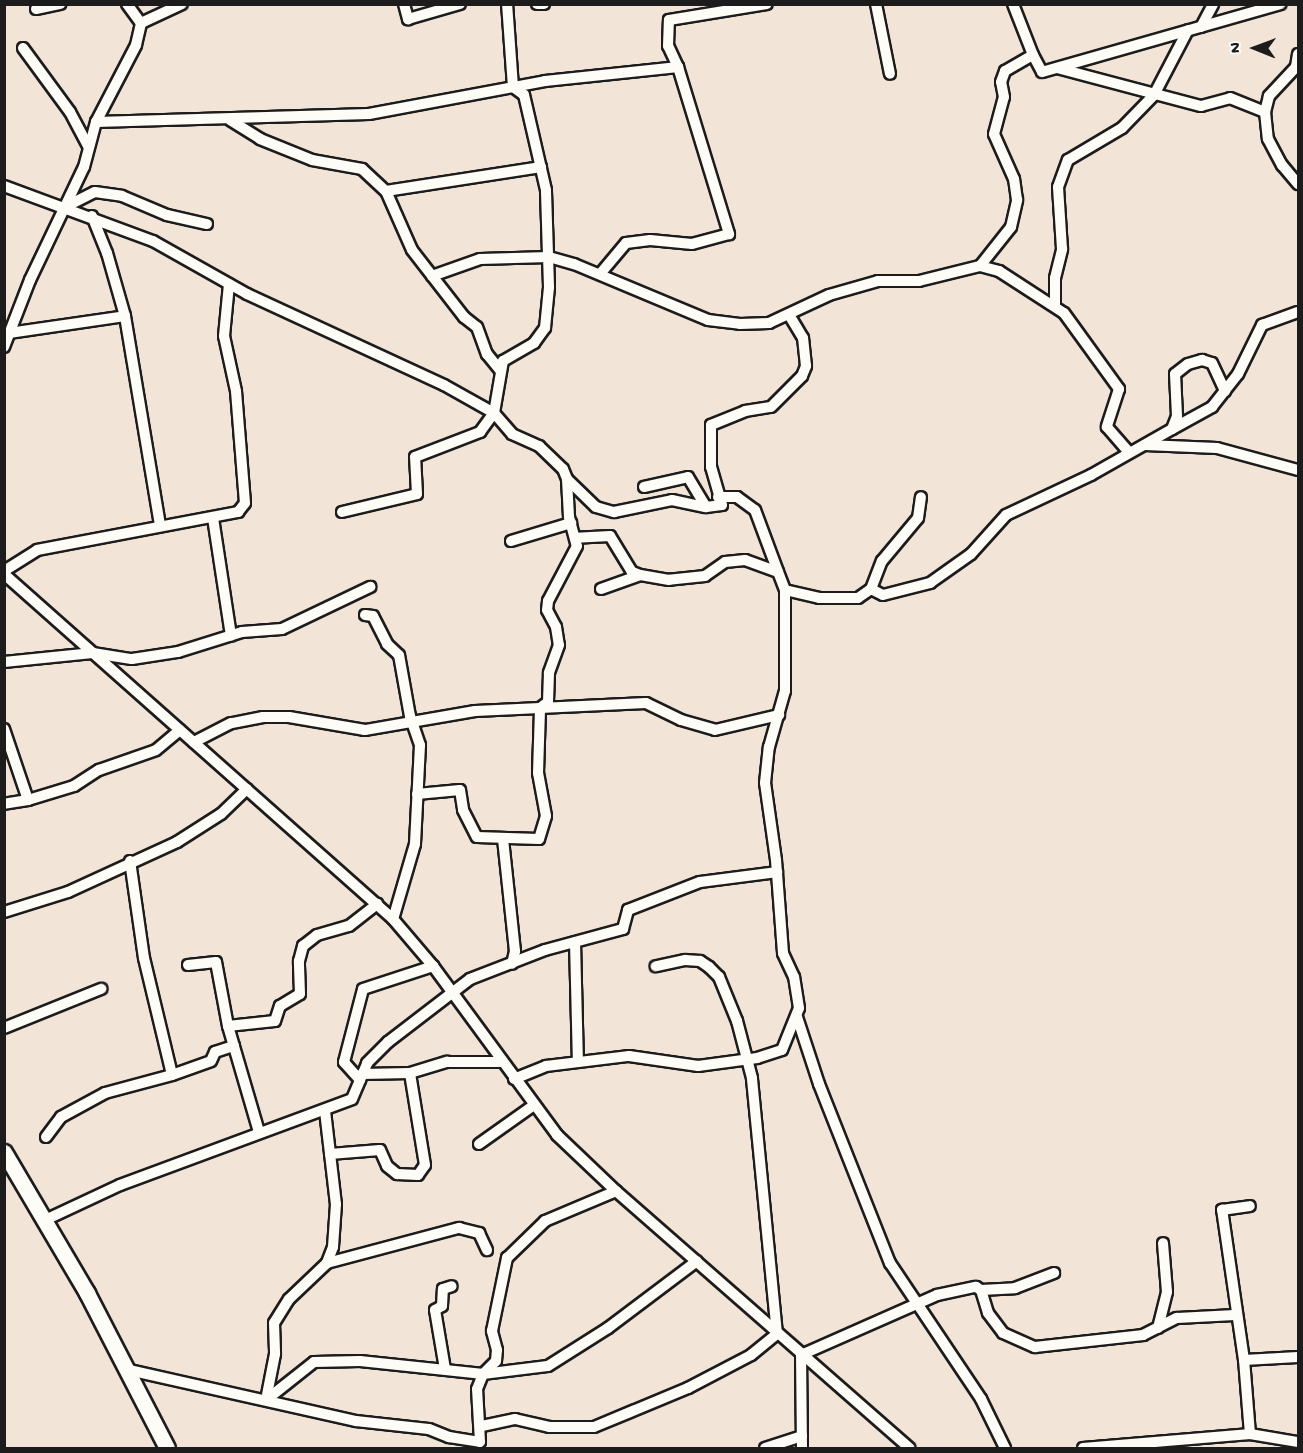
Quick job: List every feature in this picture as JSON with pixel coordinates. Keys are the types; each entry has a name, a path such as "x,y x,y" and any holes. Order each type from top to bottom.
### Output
{"street":[{"path":"36,9 60,4"},
{"path":"4,347 30,280 67,206 96,122 136,45 141,23 127,4"},
{"path":"141,23 182,4"},
{"path":"404,4 408,19 460,4"},
{"path":"342,512 417,494 415,457 480,432 494,413 503,361 534,343 545,328 549,257 541,167 524,96 513,87 507,4"},
{"path":"537,4 544,4"},
{"path":"600,274 626,243 650,240 692,244 729,234 678,67 668,46 669,20 767,4"},
{"path":"876,4 890,74"},
{"path":"1013,4 1042,72 1281,4"},
{"path":"1201,27 1213,4"},
{"path":"1055,306 1054,278 1062,249 1058,187 1068,160 1122,128 1154,95 1188,30"},
{"path":"23,48 70,112 89,147"},
{"path":"1299,54 1296,67 1269,96 1265,112 1268,139 1282,165 1299,184"},
{"path":"981,267 1011,227 1017,200 1014,179 994,134 1004,97 1002,82 1005,71 1033,55"},
{"path":"96,122 168,118 230,120 369,114 513,87 678,67"},
{"path":"1057,68 1201,106 1230,98 1265,112"},
{"path":"230,120 260,139 312,160 362,169 386,191 412,250 464,317 477,327 487,354 500,370"},
{"path":"386,191 541,167"},
{"path":"4,186 67,206 153,241 229,284 318,329 391,358 494,413 512,434 539,446 563,469 567,478 571,523 577,538 576,552 548,601 547,610 559,645 549,673 548,702 540,708"},
{"path":"67,206 95,192 122,196 167,215 207,224"},
{"path":"92,216 107,253 125,316 160,526"},
{"path":"432,276 480,259 549,257 600,274 708,320 769,323 829,296 878,281 919,281 981,267 999,271 1064,313 1119,389 1107,427 1128,451"},
{"path":"229,284 224,336 236,391 245,503 238,512 37,550 4,572 393,919 433,966 501,1062 557,1135 616,1191 910,1449"},
{"path":"871,589 883,595 930,583 971,554 1006,515 1091,475 1128,451 1212,407 1238,374 1262,326 1299,312"},
{"path":"567,478 596,507 614,512 672,500 706,507 722,505 711,467 711,425 746,411 771,407 802,376 806,366 802,338 789,315"},
{"path":"9,333 125,316"},
{"path":"1172,429 1178,416 1175,374 1188,364 1202,360 1212,363 1225,391"},
{"path":"1142,445 1217,448 1299,470"},
{"path":"644,487 688,477 706,507"},
{"path":"718,497 737,497 755,510 784,590 785,691 769,747 765,783 777,872 783,953 798,992 797,1017 819,1084 883,1246 917,1305 981,1400 1005,1449"},
{"path":"784,590 837,599 858,598 871,589 882,561 918,518 921,497"},
{"path":"213,518 231,636"},
{"path":"511,541 571,523"},
{"path":"577,538 610,536 632,572 640,575 669,579 705,576 725,562 745,560 778,572"},
{"path":"601,590 640,575"},
{"path":"4,662 93,653 132,659 178,652 267,627 282,629 370,587"},
{"path":"365,615 373,616 387,644 399,656 420,745 415,844 393,919"},
{"path":"194,742 231,723 263,717 289,717 365,730 475,711 646,703 681,720 715,730 779,715"},
{"path":"417,794 460,790 463,810 477,837 539,839 546,816 538,773 540,708"},
{"path":"4,729 28,800"},
{"path":"4,804 28,800 74,786 99,770 156,750 180,730"},
{"path":"4,912 68,892 130,861 177,842 221,814 247,789"},
{"path":"503,839 515,951 512,964"},
{"path":"130,861 144,958 172,1075"},
{"path":"43,1221 120,1185 171,1169 259,1132 352,1100 361,1077 388,1042 470,979 575,942 623,929 628,910 700,882 777,872"},
{"path":"228,1026 275,1021 280,1006 300,993 299,961 303,946 317,935 349,926 376,904"},
{"path":"575,942 578,1062"},
{"path":"656,966 685,960 700,961 709,967 719,977 737,1021 752,1078 769,1222 777,1334"},
{"path":"188,964 216,962 228,1026 259,1132"},
{"path":"433,966 363,989 344,1062 361,1077 410,1073 447,1062 501,1062"},
{"path":"4,1028 101,989"},
{"path":"514,1079 546,1066 629,1056 698,1066 746,1058 782,1050 797,1017"},
{"path":"46,1137 61,1117 105,1093 172,1075 211,1061 215,1052 234,1046"},
{"path":"330,1154 380,1150 387,1166 397,1174 418,1175 425,1165 410,1073"},
{"path":"478,1144 534,1105"},
{"path":"325,1111 336,1204 327,1263"},
{"path":"4,1152 129,1370 167,1449"},
{"path":"471,1442 482,1439 477,1389 483,1374 496,1361 497,1350 492,1331 507,1258 545,1221 616,1191"},
{"path":"1250,1206 1222,1210 1235,1315 1244,1360 1250,1434"},
{"path":"267,1400 276,1354 274,1323 289,1299 327,1263 459,1228 479,1233 487,1250"},
{"path":"1158,1328 1167,1292 1164,1243"},
{"path":"267,1400 314,1362 340,1360 420,1370 445,1369 483,1374 548,1366 600,1334 697,1261"},
{"path":"801,1355 937,1295 976,1287 981,1290 1015,1288 1054,1273"},
{"path":"445,1369 435,1310 442,1306 443,1289 452,1286"},
{"path":"981,1290 988,1313 1003,1333 1035,1347 1143,1335 1177,1318 1235,1315"},
{"path":"482,1426 515,1419 549,1427 594,1427 688,1388 751,1355 777,1334"},
{"path":"801,1355 802,1449"},
{"path":"1244,1360 1299,1357"},
{"path":"129,1370 356,1421 429,1429 471,1442 480,1449"},
{"path":"1083,1449 1250,1434 1299,1442"},
{"path":"765,1449 802,1436"}]}
